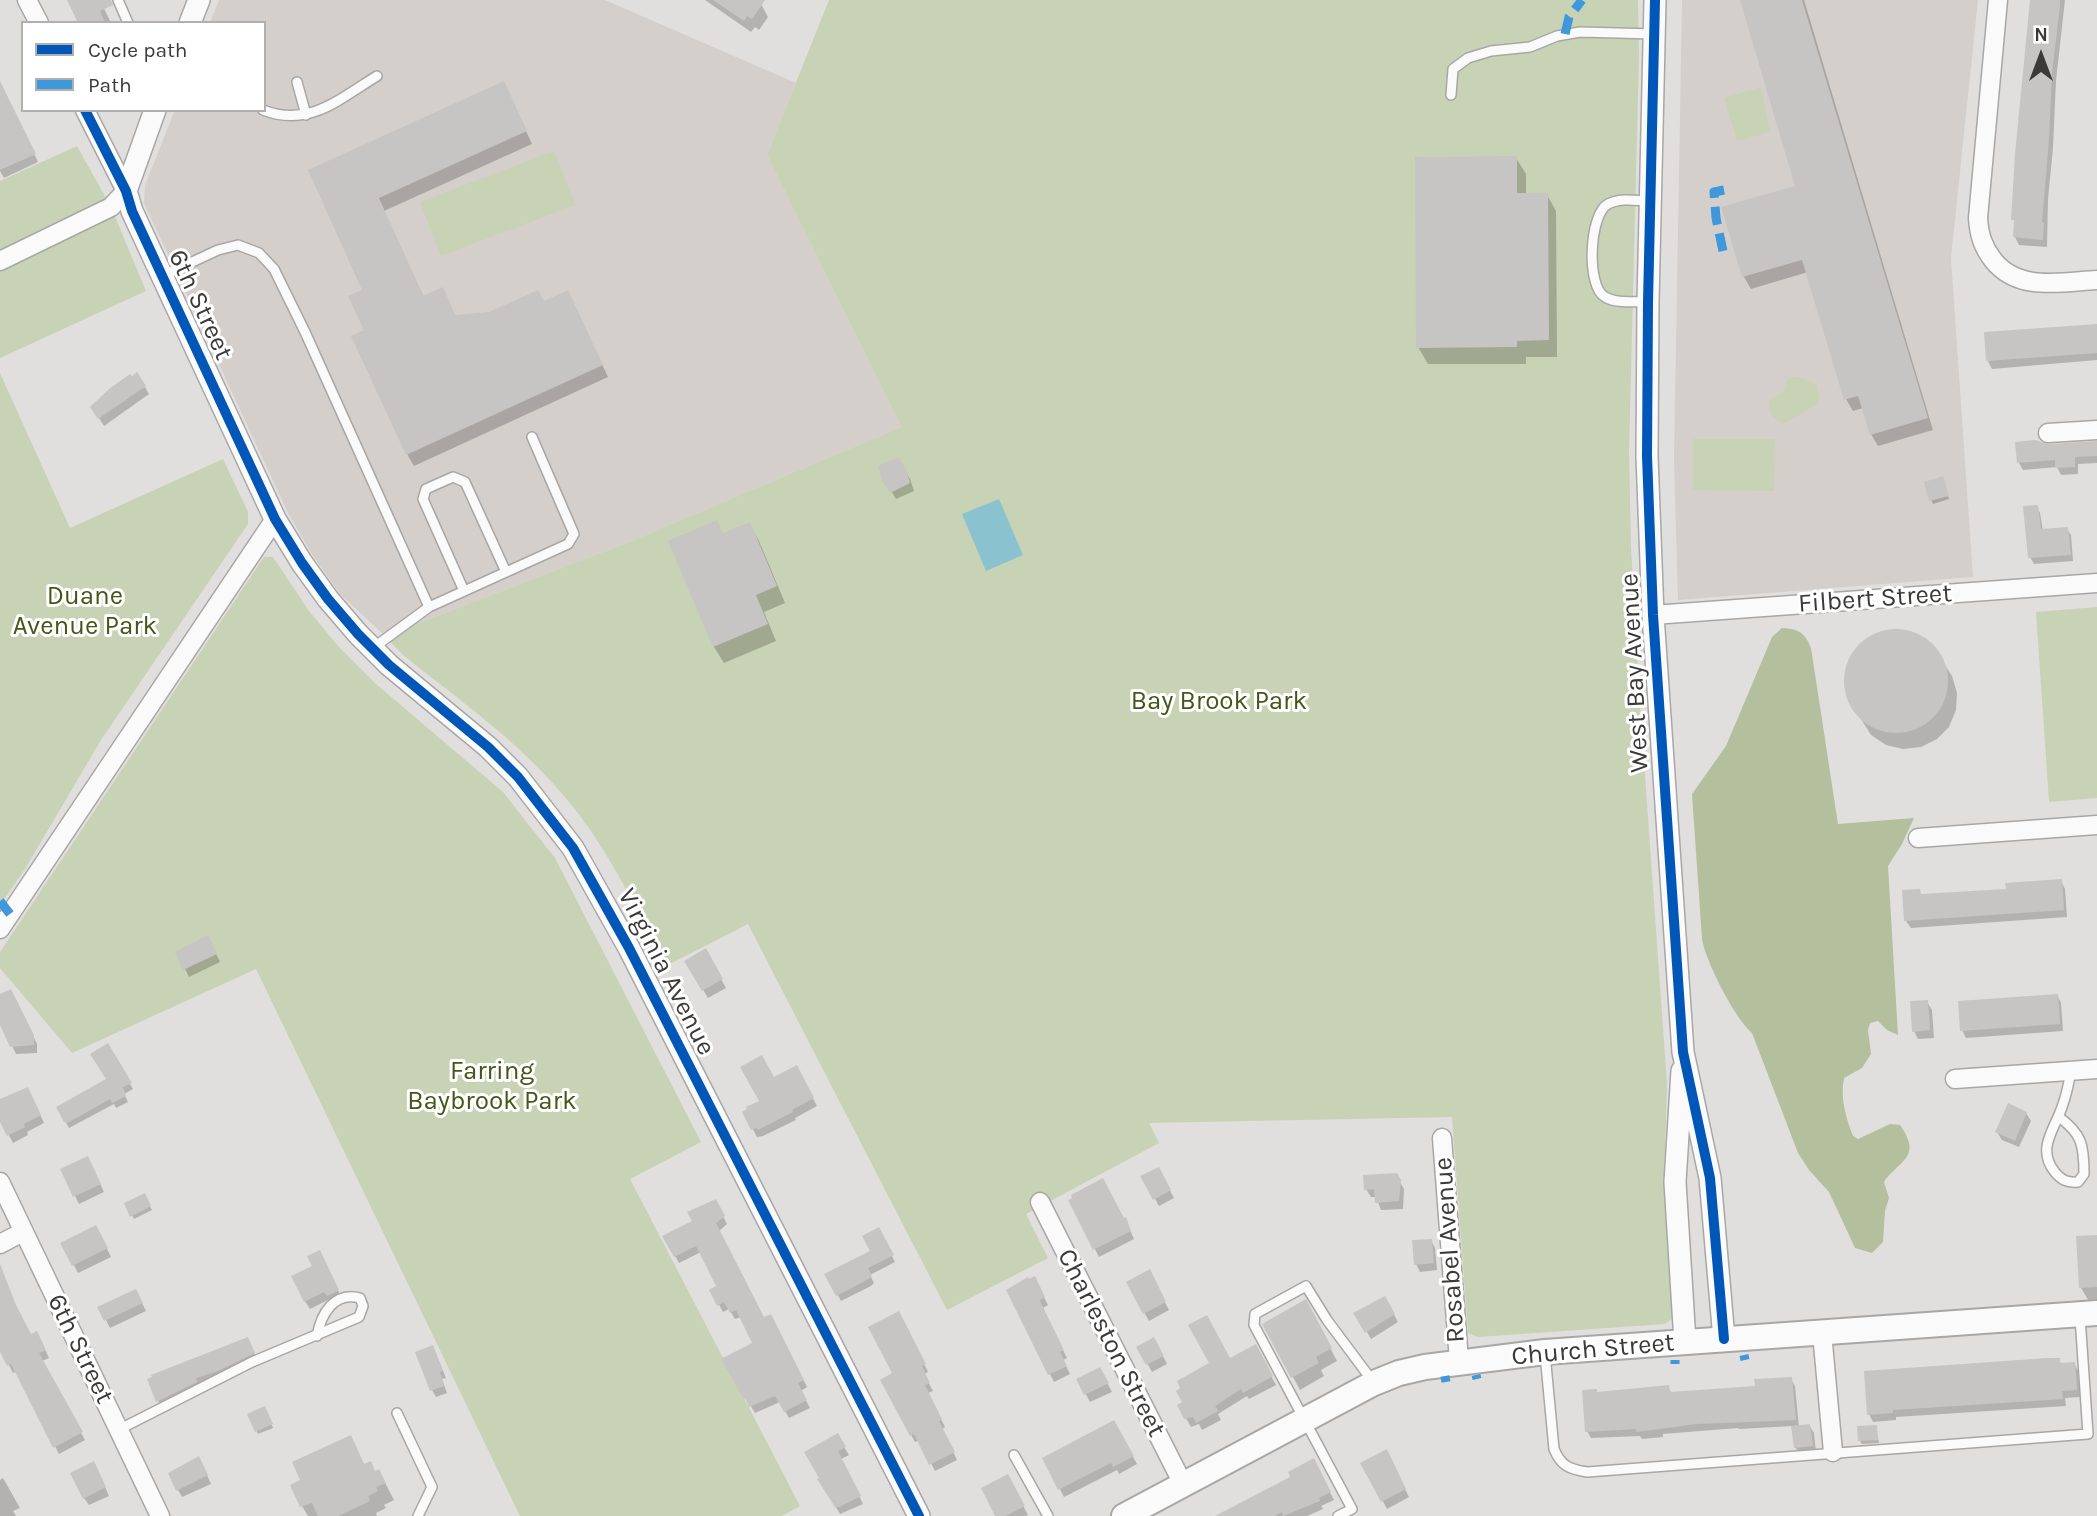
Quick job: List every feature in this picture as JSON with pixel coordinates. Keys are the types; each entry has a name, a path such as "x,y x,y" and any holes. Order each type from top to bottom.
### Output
{"main road":[{"name":"Church Street","path":"1124,1516 1374,1383 1399,1373 1459,1361 1545,1352 2089,1314"}],"street":[{"path":"27,0 38,21"},
{"path":"191,21 199,0"},
{"name":"West Bay Avenue","path":"1656,0 1647,456 1653,615 1683,1052 1710,1178 1724,1339"},
{"path":"1998,0 1978,218 1979,232 1985,249 2004,272 2028,283 2097,280"},
{"name":"6th Street","path":"86,112 126,191 132,211 275,519"},
{"path":"0,261 111,207 126,191 154,112"},
{"path":"2048,433 2097,430"},
{"path":"0,929 275,519"},
{"name":"Virginia Avenue","path":"275,519 328,599 389,665 488,747 510,769 548,813 573,848 629,948 919,1516"},
{"name":"Filbert Street","path":"1653,615 2097,583"},
{"path":"1918,838 2097,825"},
{"name":"West Bay Avenue","path":"1683,1052 1675,1182 1685,1342"},
{"path":"1955,1079 2097,1069"},
{"name":"Rosabel Avenue","path":"1442,1138 1459,1361"},
{"name":"6th Street","path":"0,1182 160,1516"},
{"name":"Charleston Street","path":"1040,1202 1183,1484"},
{"path":"0,1244 23,1232"},
{"path":"1822,1332 1833,1452"}],"lane":[{"path":"118,0 127,21"},
{"path":"1451,95 1453,69 1468,58 1491,51 1530,47 1557,36 1580,32 1656,34"},
{"path":"266,111 281,117 314,114 377,76"},
{"path":"297,82 306,115"},
{"path":"1648,302 1614,300 1603,296 1596,288 1593,276 1594,225 1599,212 1608,204 1620,200 1651,201"},
{"path":"162,276 218,250 238,245 259,253 274,269 429,607"},
{"path":"373,648 429,607 568,544 574,534 531,437"},
{"path":"464,591 423,499 426,489 453,477 465,482 506,572"},
{"path":"2059,1117 2077,1130 2084,1174 2078,1182 2069,1183 2059,1178 2046,1156 2051,1130 2059,1117 2071,1071"},
{"path":"1338,1516 1352,1509 1254,1325 1255,1314 1306,1286 1326,1320 1374,1383"},
{"path":"118,1430 252,1362 317,1336 359,1317 363,1306 360,1298 345,1297 331,1305 324,1312 317,1336"},
{"path":"1545,1352 1553,1448 1559,1462 1569,1469 1587,1472 2088,1434 2089,1314"},
{"path":"397,1413 432,1488 418,1516"},
{"path":"1014,1455 1048,1516"}],"shaded area":[{"path":"219,0 605,0 796,83 767,155 901,427 629,542 385,636 340,594 313,556 288,513 144,203 145,185 174,112 266,112 266,21 211,21"},
{"path":"1682,0 1978,0 1951,258 1973,577 1678,600 1674,459"}],"green space":[{"name":"Bay Brook Park","path":"829,0 1638,0 1639,56 1629,452 1631,547 1641,720 1667,1084 1664,1183 1673,1318 1665,1324 1478,1337 1468,1333 1452,1117 1149,1123 1159,1143 1026,1214 1048,1258 947,1310 748,924 666,966 607,856 564,796 507,739 403,655 385,636 629,542 901,427 767,155"},
{"path":"1761,87 1770,132 1737,141 1724,98"},
{"path":"77,146 111,207 146,291 0,358 0,181"},
{"path":"554,151 575,205 441,256 420,202"},
{"name":"Duane Avenue Park","path":"0,373 70,528 223,459 248,512 248,524 101,740 25,869 0,905"},
{"path":"1792,377 1816,384 1820,397 1816,405 1783,424 1772,415 1769,401 1783,392 1787,380"},
{"path":"1693,439 1775,439 1774,491 1693,490"},
{"name":"Farring Baybrook Park","path":"264,557 273,557 309,611 338,646 376,684 503,792 555,858 701,1142 630,1179 800,1506 782,1516 520,1516 256,969 72,1053 0,968 0,952"},
{"path":"2097,607 2097,798 2049,802 2036,612"},
{"path":"1782,628 1800,632 1811,648 1838,824 1914,818 1888,866 1898,1035 1887,1030 1878,1021 1870,1023 1868,1030 1871,1054 1862,1068 1844,1078 1843,1085 1844,1108 1853,1136 1858,1139 1890,1124 1900,1125 1909,1145 1906,1158 1884,1182 1889,1198 1885,1211 1883,1242 1872,1253 1855,1248 1829,1192 1798,1153 1752,1033 1737,1015 1722,989 1702,939 1692,794 1726,746 1772,637"}],"water":[{"path":"999,499 1023,555 986,571 962,514"}],"building":[{"path":"67,0 111,0 113,5 100,11 104,21 77,21"},
{"path":"713,0 765,0 752,19 747,16 744,21"},
{"path":"1740,0 1802,0 1928,418 1870,435 1858,396 1844,400 1802,260 1742,277 1721,207 1795,186"},
{"path":"2030,0 2060,0 2052,72 2043,240 2013,237 2014,220 2011,220"},
{"path":"0,81 36,154 0,170"},
{"path":"504,81 527,131 379,198 423,296 443,287 455,315 489,312 538,290 544,301 568,290 603,365 406,455 351,336 364,330 348,296 362,290 308,170"},
{"path":"1517,156 1517,193 1548,193 1549,340 1517,341 1517,347 1416,348 1415,157"},
{"path":"2097,324 2097,353 1986,361 1984,332"},
{"path":"137,372 146,386 98,419 90,407 109,389"},
{"path":"2035,440 2049,444 2097,441 2097,456 2075,457 2075,467 2055,468 2055,460 2017,463 2015,442"},
{"path":"898,457 906,469 910,483 890,493 878,466"},
{"path":"1943,476 1949,496 1929,501 1924,482"},
{"path":"2038,505 2041,529 2068,527 2071,555 2028,558 2023,506"},
{"path":"717,520 723,533 750,522 777,586 756,595 768,624 713,647 668,541"},
{"path":"1896,629 1916,633 1933,644 1944,661 1948,681 1944,701 1933,718 1916,729 1896,733 1876,729 1859,718 1848,701 1844,681 1848,661 1859,644 1876,633"},
{"path":"2062,879 2064,910 1904,921 1902,890 1920,889 1921,894 2006,889 2005,883"},
{"path":"208,935 217,954 183,970 175,952"},
{"path":"706,948 723,979 702,991 684,961"},
{"path":"11,989 34,1035 34,1045 10,1047 0,1025 0,994"},
{"path":"2058,994 2060,1024 1960,1031 1958,1001"},
{"path":"1928,1000 1930,1030 1912,1032 1910,1001"},
{"path":"108,1043 132,1083 123,1087 126,1096 112,1103 110,1099 67,1123 64,1122 56,1107 106,1079 90,1054"},
{"path":"762,1055 774,1077 797,1065 814,1098 758,1130 751,1130 742,1112 759,1101 740,1067"},
{"path":"28,1087 41,1115 7,1136 0,1122 0,1099"},
{"path":"2008,1103 2027,1112 2015,1141 1995,1132"},
{"path":"88,1156 101,1184 73,1197 60,1169"},
{"path":"1159,1167 1171,1190 1153,1200 1140,1176"},
{"path":"1397,1173 1401,1180 1399,1201 1375,1203 1374,1189 1364,1190 1363,1175"},
{"path":"1103,1178 1124,1218 1126,1217 1131,1231 1093,1250 1068,1200 1072,1198 1071,1195"},
{"path":"145,1193 151,1206 130,1217 124,1203"},
{"path":"716,1199 725,1216 716,1223 764,1317 771,1314 804,1380 798,1383 807,1400 784,1412 775,1396 749,1407 745,1398 744,1400 721,1359 752,1343 736,1310 730,1313 724,1302 717,1306 709,1290 716,1286 696,1246 674,1257 662,1236 692,1221 687,1212"},
{"path":"96,1225 108,1248 72,1266 60,1243"},
{"path":"879,1227 894,1255 868,1268 872,1276 867,1280 836,1296 824,1274 870,1251 862,1236"},
{"path":"2097,1235 2097,1287 2079,1288 2076,1236"},
{"path":"1432,1239 1434,1263 1414,1265 1412,1240"},
{"path":"320,1250 339,1290 327,1296 324,1292 304,1302 291,1276 312,1266 307,1256"},
{"path":"0,1264 31,1334 37,1331 46,1350 39,1353 83,1432 53,1448 11,1364 7,1366 0,1352"},
{"path":"1150,1269 1166,1302 1143,1314 1126,1282"},
{"path":"1035,1276 1045,1297 1040,1300 1041,1303 1064,1350 1060,1352 1067,1366 1048,1375 1006,1290 1028,1277 1029,1279"},
{"path":"136,1289 143,1303 104,1321 97,1307"},
{"path":"1385,1296 1395,1314 1365,1333 1353,1313"},
{"path":"1306,1299 1332,1348 1316,1357 1319,1363 1291,1378 1262,1324"},
{"path":"899,1311 926,1364 922,1366 930,1383 925,1385 955,1452 929,1465 914,1434 910,1436 880,1380 892,1373 868,1327"},
{"path":"1207,1315 1230,1358 1256,1344 1273,1376 1243,1393 1241,1389 1215,1406 1218,1411 1196,1423 1193,1417 1184,1419 1177,1405 1182,1402 1176,1391 1180,1388 1177,1381 1209,1363 1188,1325"},
{"path":"248,1337 255,1353 218,1371 196,1378 197,1382 156,1402 147,1379 152,1377 151,1375"},
{"path":"1154,1337 1164,1356 1146,1365 1136,1347"},
{"path":"433,1345 443,1371 440,1372 444,1386 430,1391 415,1352"},
{"path":"2060,1358 2060,1363 2075,1362 2077,1390 2062,1391 2063,1399 1893,1410 1893,1413 1867,1415 1864,1371"},
{"path":"1100,1367 1109,1383 1084,1395 1076,1379"},
{"path":"1792,1377 1796,1420 1697,1424 1636,1432 1636,1429 1585,1432 1582,1390 1597,1389 1597,1392 1669,1385 1670,1392 1755,1386 1754,1379"},
{"path":"265,1406 273,1424 255,1432 247,1414"},
{"path":"1114,1420 1134,1456 1113,1467 1111,1463 1058,1490 1042,1458"},
{"path":"1810,1424 1813,1446 1794,1448 1791,1426"},
{"path":"1877,1425 1878,1440 1858,1441 1857,1426"},
{"path":"838,1433 846,1447 838,1451 861,1496 835,1507 804,1452"},
{"path":"351,1435 364,1464 371,1461 375,1471 379,1469 386,1483 376,1487 378,1491 368,1496 370,1501 338,1516 318,1516 312,1503 300,1507 290,1485 300,1480 292,1462"},
{"path":"1387,1449 1406,1489 1381,1502 1360,1463"},
{"path":"199,1456 208,1475 176,1491 168,1473"},
{"path":"1314,1458 1331,1492 1319,1498 1320,1501 1283,1516 1282,1512 1275,1516 1215,1516 1290,1477 1288,1472"},
{"path":"94,1461 106,1487 83,1499 70,1473"},
{"path":"1008,1474 1025,1506 1006,1516 995,1516 981,1488"}],"marked path":[{"path":"1565,34 1569,17 1582,0"},
{"path":"1723,251 1714,192 1724,190"},
{"path":"0,901 10,914"},
{"path":"1744,1355 1745,1360"},
{"path":"1476,1375 1477,1379"},
{"path":"1445,1376 1446,1382"}],"cycle path":[{"path":"1655,0 1647,456 1653,615 1683,1052 1710,1178 1724,1339"},
{"path":"86,112 126,191 132,211 275,519 302,563 358,634 389,665 488,747 518,777 573,848 629,948 919,1516"}]}
